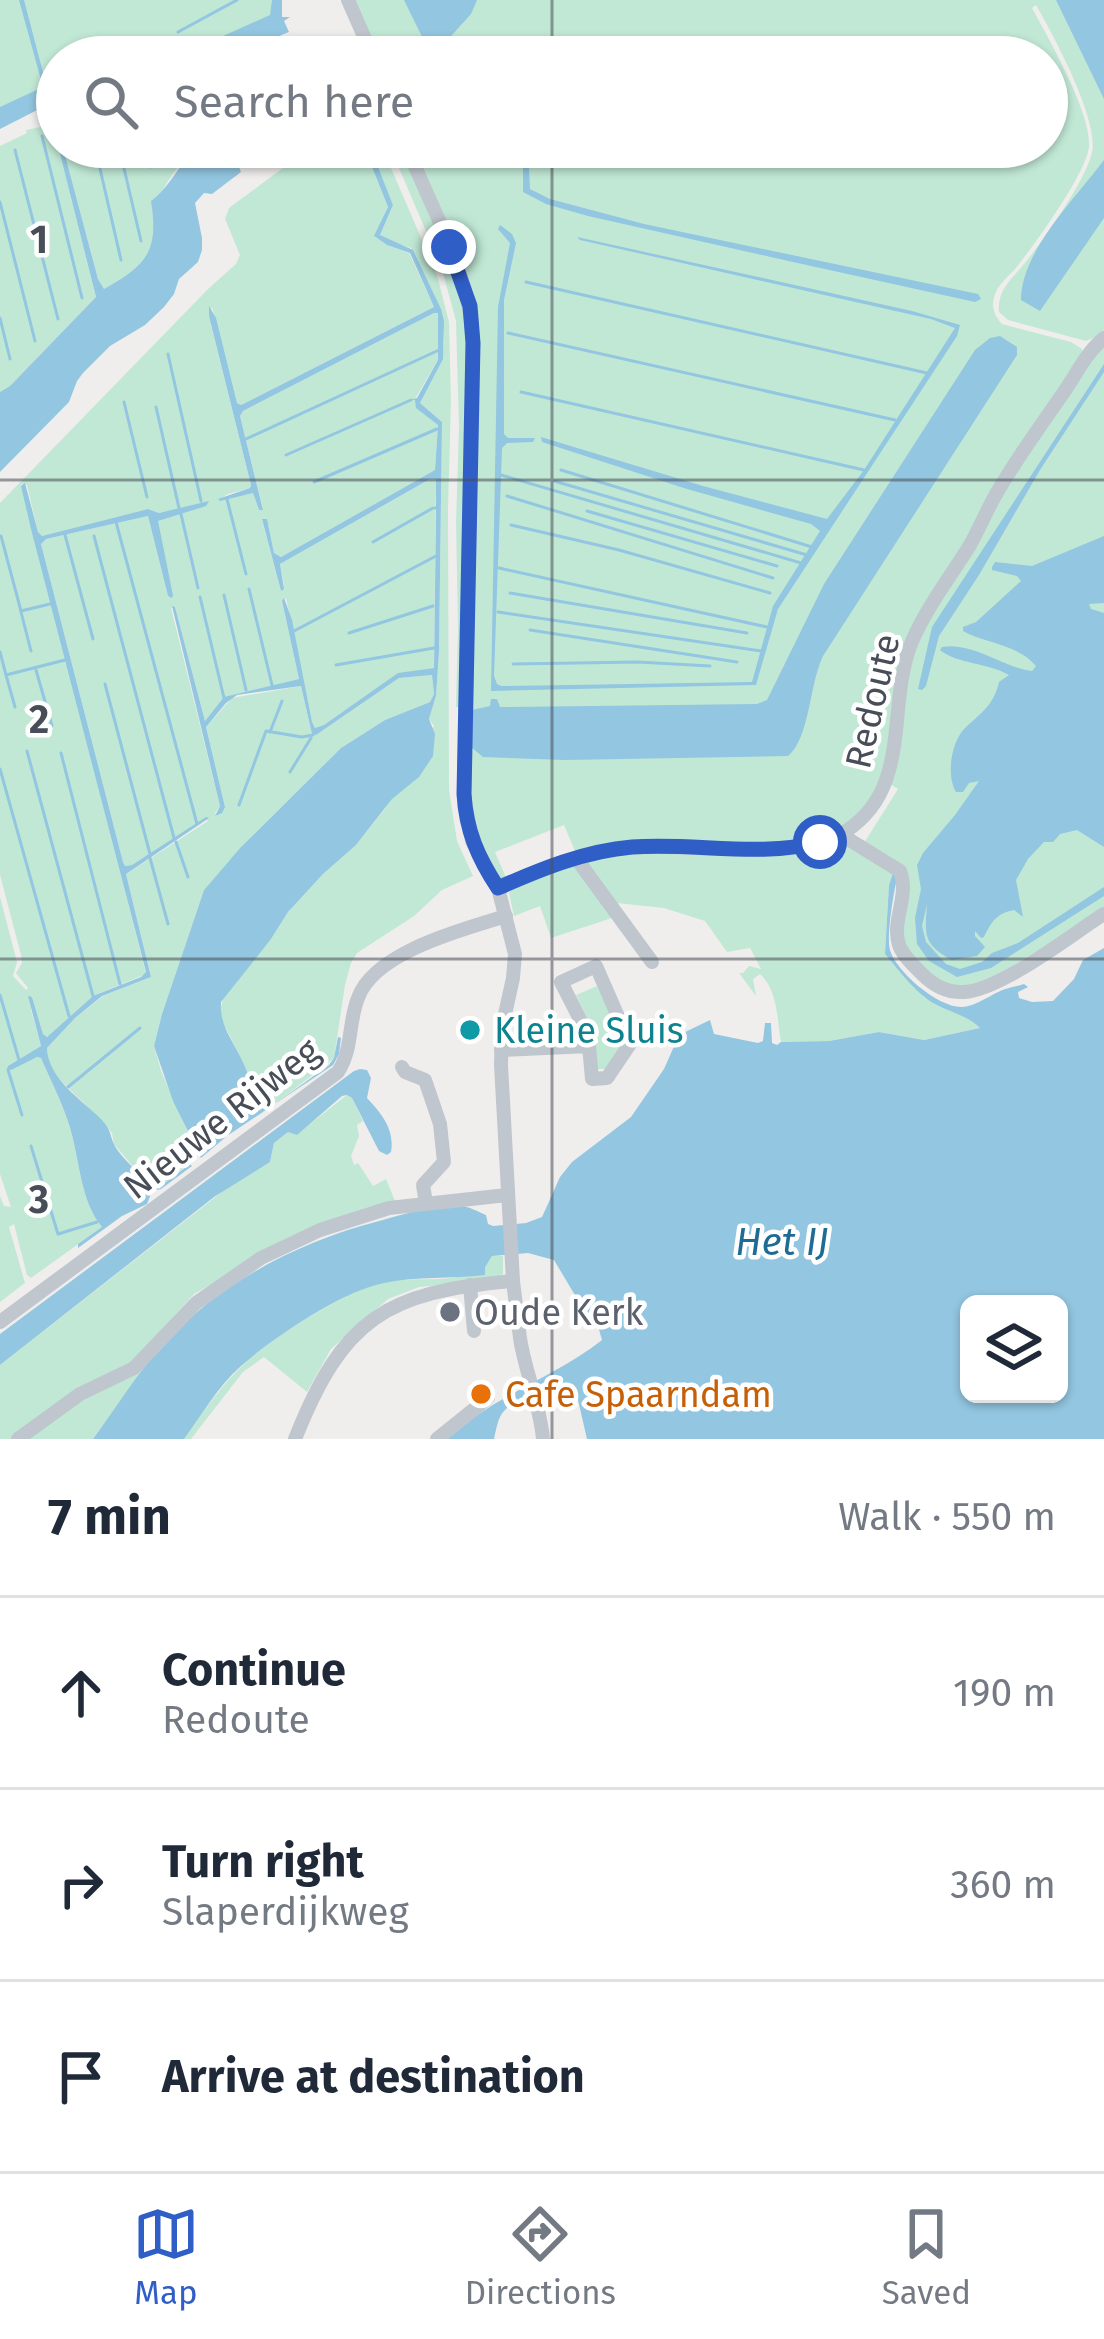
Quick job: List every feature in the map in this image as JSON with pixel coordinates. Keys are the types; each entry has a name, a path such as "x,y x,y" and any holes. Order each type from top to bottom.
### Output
{"street":[{"path":"348,0 364,36"},
{"path":"416,168 460,270 470,306 473,365 464,794 472,841 498,888 515,962 500,1050 507,1195 523,1359 543,1439"},
{"name":"Redoute","path":"840,834 872,809 886,782 896,742 904,667 916,631 1019,458 1086,357 1104,338"},
{"path":"498,888 576,858 632,847 801,845 840,834 900,871 904,887 899,945 906,956 926,978 949,991 970,992 986,987 1104,914"},
{"path":"576,858 652,962"},
{"name":"Nieuwe Rijweg","path":"0,1322 338,1072 347,1058 358,994 373,975 425,944 506,916"},
{"path":"596,966 630,1044 608,1078 592,1079 589,1046 561,982 596,966"},
{"path":"500,1050 589,1046"},
{"path":"402,1067 425,1080 440,1124 444,1162 423,1185 426,1202"},
{"path":"18,1439 80,1394 134,1368 196,1303 261,1258 320,1230 389,1208 507,1195"},
{"path":"295,1439 332,1364 364,1326 404,1300 513,1274"},
{"path":"470,1285 474,1331"},
{"path":"439,1438 488,1398"}],"green space":[{"path":"0,0 275,0 273,19 235,36 36,36 36,99 0,119"},
{"path":"355,0 1104,0 1104,333 1086,341 1008,320 999,312 1003,291 1063,210 1092,152 1089,119 1068,67 1068,36 1052,36 1036,5 1032,8 1047,36 370,36"},
{"path":"1068,78 1088,133 1086,159 1035,243 1000,286 993,306 1002,324 1071,342 1082,349 1083,356 913,631 885,775 857,819 810,842 579,854 564,825 495,852 507,880 502,881 477,830 468,773 477,309 423,168 1068,168"},
{"path":"36,128 36,168 64,168 96,297 0,392 0,146"},
{"path":"68,168 178,168 161,195 154,243 144,260 104,289"},
{"path":"283,168 372,168 388,207 375,237 409,253 434,307 241,405 212,307 209,316 251,485 218,500 253,493 259,510 263,509 240,416 243,411 438,313 438,360 415,399 417,408 438,425 435,470 281,557 274,553 267,519 262,520 281,591 280,564 436,479 434,668 398,674 315,728 286,598 282,602 299,679 225,697 205,721 175,607 171,608 220,806 216,816 225,807 206,727 232,698 301,686 312,734 316,735 399,678 432,675 434,694 430,702 385,720 341,748 204,890 154,1046 198,1156 162,1186 151,1188 114,1144 102,1121 57,1077 47,1048 103,996 151,977 126,874 208,821 125,866 41,544 148,516 168,596 173,594 157,524 174,510 148,509 42,536 27,485 21,484 146,974 93,996 47,1037 32,997 41,1046 8,1066 41,1058 67,1120 89,1205 102,1227 31,1278 14,1224 9,1227 25,1283 0,1302 0,1196 4,1206 11,1207 0,1174 0,897 17,962 13,976 28,988 16,973 21,955 0,875 0,503 236,264 240,255 225,219 229,208"},
{"path":"377,168 391,168 437,275 449,322 449,790 457,841 473,876 442,890 414,916 357,953 345,985 334,1058 263,1109 222,1021 224,995 288,912 384,810 434,726 429,719 439,652 442,422 420,403 438,368 444,337 438,306 411,248 380,235 393,205"},
{"path":"399,168 411,168 454,272 467,325 459,707 456,321 441,266"},
{"path":"1104,342 1104,910 978,987 951,985 925,970 902,941 908,887 864,843 898,789 890,784 912,646 999,496"},
{"path":"835,841 893,873 885,954 924,997 980,1028 924,1040 879,1032 829,1041 781,1042 776,1006 766,981 760,974 753,979 756,996 739,973 749,966 761,969 750,948 727,952 705,921 664,908 607,902 615,917 551,938 540,906 514,916 509,893 514,886 589,857"},
{"path":"597,986 625,1045 607,1069 598,1069 593,1030 576,995"},
{"path":"347,1095 363,1121 357,1125 359,1136 351,1156 354,1165 358,1163 373,1186 386,1179 395,1201 310,1229 194,1294 133,1361 14,1439 0,1439 0,1365 236,1181 270,1162 274,1143 288,1132 297,1134"},
{"path":"492,1256 503,1256 503,1274 497,1280 419,1287 388,1299 331,1349 307,1392 264,1357 243,1372 191,1439 184,1439 249,1360 324,1309 379,1283 470,1274"},
{"path":"146,1365 93,1439 26,1439 64,1407"}],"water":[{"path":"19,0 24,0 36,62"},
{"path":"272,0 282,0 282,17 290,17 284,21 289,32 223,36 270,15"},
{"path":"404,0 477,0 451,36 422,36"},
{"path":"1056,0 1104,0 1104,99"},
{"path":"36,90 36,111 0,129 0,107"},
{"path":"1104,160 1104,218 1040,311 1021,300 1030,263 1052,226"},
{"path":"64,168 68,168 104,289 147,255 153,232 151,201 179,168 240,168 241,172 195,203 202,250 164,307 110,346 83,373 69,402 0,472 0,392 96,297"},
{"path":"372,168 378,168 393,205 380,235 413,250 444,321 443,359 420,403 442,422 439,652 436,696 429,719 435,734 433,756 356,845 288,912 221,1002 226,1029 260,1108 272,1106 201,1158 173,1101 154,1046 204,890 341,748 385,720 430,702 432,675 399,678 316,735 301,686 237,695 206,727 225,807 215,816 220,806 172,606 205,721 224,697 299,679 284,598 315,728 398,673 434,668 436,479 280,564 281,591 262,519 267,519 274,553 281,557 435,470 438,425 411,400 417,398 438,360 438,313 243,411 240,416 263,510 259,510 253,493 218,499 251,485 209,306 241,405 434,307 410,253 374,236 388,207"},
{"path":"523,168 529,168 530,189 550,199 644,224 978,294 981,299 975,302 588,216 523,192"},
{"path":"500,225 516,243 504,300 504,434 535,438 502,448 494,676 501,686 752,682 773,606 820,531 811,524 542,442 541,437 827,519 955,328 577,237 960,325 778,609 756,685 491,691 498,307 510,243 498,229"},
{"path":"1000,336 1017,347 1017,355 823,656 801,737 788,756 565,760 483,757 471,747 472,710 490,706 491,699 497,699 500,707 757,704 767,700 824,584 975,350"},
{"path":"1104,364 1104,372 939,636 926,686 918,689 932,627"},
{"path":"25,483 42,536 148,509 159,513 209,501 158,521 172,598 148,516 41,544 125,866 209,818 126,874 151,977 102,996 47,1048 53,1070 102,1120 117,1149 151,1187 161,1186 192,1166 161,1189 152,1191 147,1204 78,1248 102,1227 85,1193 64,1110 41,1058 7,1069 41,1046 28,996 47,1037 93,996 146,972 31,529 21,486"},
{"path":"1104,536 1104,603 1089,604 1104,613 1104,847 1077,830 1044,842 1016,880 1023,917 1008,911 995,919 984,937 975,931 985,947 977,956 952,960 935,949 926,931 927,904 922,926 926,942 946,964 960,969 1018,943 1104,887 1104,896 991,968 957,977 929,961 917,944 915,918 921,889 917,865 979,781 956,792 951,777 953,750 960,734 1009,675 940,650 965,648 1032,671 1036,666 1020,653 963,631 1021,581 992,567 995,562 1032,566"},
{"name":"Het IJ","path":"893,873 898,875 889,935 894,959 920,987 953,1006 968,1006 1024,984 1028,987 1018,992 1019,998 1053,1001 1074,979 1083,960 1104,948 1104,1439 587,1439 575,1387 569,1384 510,1406 500,1417 494,1439 448,1439 484,1411 602,1340 596,1319 586,1321 554,1260 528,1253 492,1256 485,1275 384,1283 329,1305 241,1366 184,1439 93,1439 181,1326 232,1286 288,1254 348,1230 441,1207 470,1208 486,1215 493,1226 542,1217 572,1162 631,1117 664,1069 679,1035 710,1020 714,1034 758,1043 763,1041 765,1023 771,1023 772,1043 777,1045 879,1032 924,1040 980,1028 927,999 885,954"},
{"path":"341,1038 333,1065 275,1104 329,1065"},
{"path":"360,1069 367,1070 371,1078 367,1098 389,1129 391,1152 379,1151 352,1098 342,1096 297,1135 288,1132 274,1143 270,1162 214,1197 0,1365 0,1334"}],"waterway":[{"path":"178,32 237,0"},
{"path":"15,150 58,319"},
{"path":"50,168 82,298"},
{"path":"100,168 121,260"},
{"path":"124,168 141,241"},
{"path":"0,202 35,341"},
{"path":"526,282 927,373"},
{"path":"0,318 10,359"},
{"path":"508,333 895,420"},
{"path":"246,439 439,350"},
{"path":"168,354 201,501"},
{"path":"521,392 864,470"},
{"path":"286,455 411,400"},
{"path":"124,402 147,497"},
{"path":"156,407 179,508"},
{"path":"314,482 437,429"},
{"path":"561,470 812,547"},
{"path":"501,475 801,563"},
{"path":"554,481 807,555"},
{"path":"507,496 773,578"},
{"path":"227,499 246,574"},
{"path":"373,542 433,508"},
{"path":"587,511 777,566"},
{"path":"181,514 198,588"},
{"path":"116,522 197,824"},
{"path":"511,525 770,593"},
{"path":"65,535 93,639"},
{"path":"1,536 21,611 50,604"},
{"path":"94,536 174,838"},
{"path":"294,631 436,556"},
{"path":"499,568 767,627"},
{"path":"249,589 272,685"},
{"path":"510,593 747,633"},
{"path":"224,595 246,690"},
{"path":"200,597 224,698"},
{"path":"349,633 433,606"},
{"path":"21,612 31,651"},
{"path":"498,612 761,651"},
{"path":"530,630 737,662"},
{"path":"336,665 434,648"},
{"path":"0,652 6,675 65,660"},
{"path":"513,664 710,666"},
{"path":"36,670 52,726"},
{"path":"6,675 15,707"},
{"path":"105,684 150,854"},
{"path":"270,732 282,701"},
{"path":"239,805 266,731 313,735"},
{"path":"290,772 311,738"},
{"path":"27,751 93,996"},
{"path":"61,753 120,984"},
{"path":"0,769 69,1016"},
{"path":"176,842 188,877"},
{"path":"150,858 168,924"},
{"path":"0,995 19,1060"},
{"path":"68,1087 140,1028"},
{"path":"8,1070 22,1115"},
{"path":"31,1146 58,1234 97,1222"}],"place":[{"name":"Kleine Sluis","path":"470,1030"},
{"name":"Oude Kerk","path":"450,1312"},
{"name":"Cafe Spaarndam","path":"481,1394"}],"route":[{"path":"449,247 470,306 473,343 464,794 472,841 491,878 498,888 555,864 615,849 764,848 820,842"}]}
